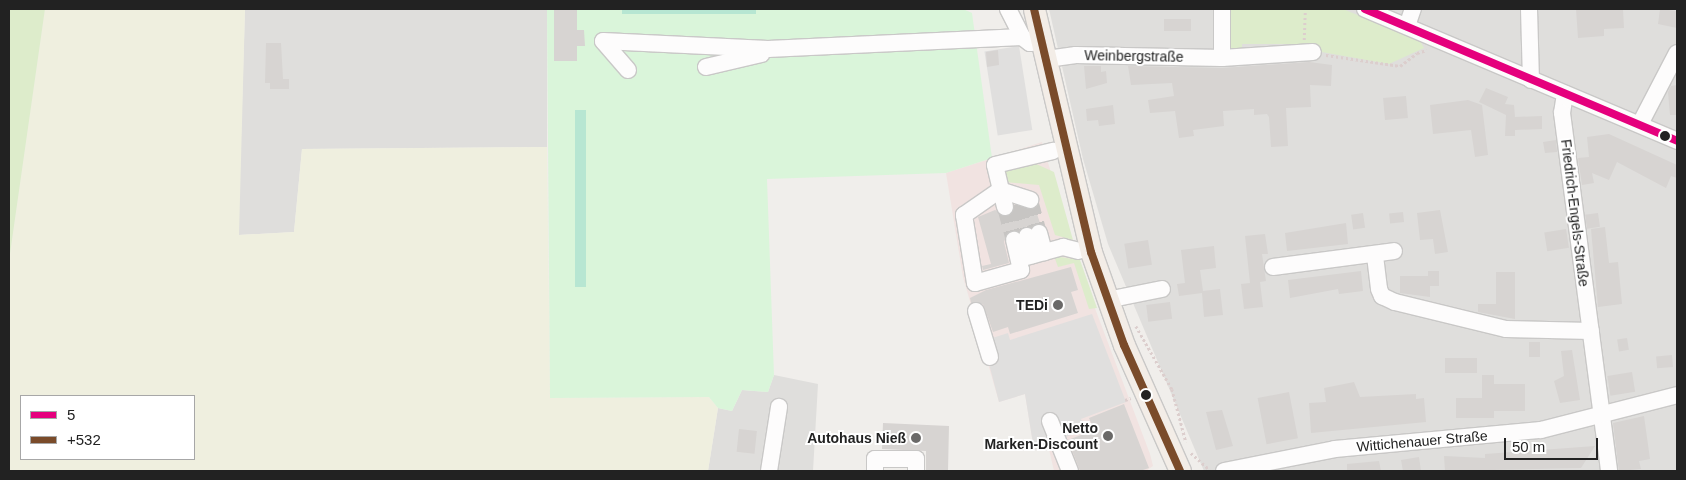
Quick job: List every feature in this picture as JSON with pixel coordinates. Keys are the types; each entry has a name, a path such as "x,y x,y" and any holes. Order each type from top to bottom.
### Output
{"main road":[{"path":"1034,9 1037,46 1082,221 1107,300 1180,471"}],"street":[{"path":"1008,9 1037,46"},
{"path":"1222,9 1222,58"},
{"path":"1365,9 1677,141"},
{"path":"1407,26 1412,9"},
{"path":"1529,9 1531,80"},
{"path":"628,70 603,42 768,49"},
{"name":"Weinbergstraße","path":"768,49 1037,46 1076,55 1222,58 1308,53"},
{"path":"706,67 762,54 768,49"},
{"path":"1640,124 1677,53"},
{"name":"Friedrich-Engels-Straße","path":"1565,94 1562,113 1609,471"},
{"path":"1017,204 1000,190 995,165 1054,151"},
{"path":"1000,190 964,215 975,283 1021,270 1032,255 1063,247 1079,251"},
{"path":"1032,255 1027,237 1032,255"},
{"path":"1273,267 1375,256 1394,251"},
{"path":"1375,256 1379,289 1382,296 1395,302 1506,329 1591,331"},
{"path":"1107,300 1162,289"},
{"path":"976,311 990,357"},
{"name":"Wittichenauer Straße","path":"1224,471 1335,449 1508,434 1601,418 1677,395"},
{"path":"769,471 779,407"},
{"path":"1050,421 1070,471"},
{"path":"875,471 876,459 916,459 916,471"}],"path":[{"path":"1305,9 1308,53 1400,66 1441,41"},
{"path":"1133,321 1170,383 1188,448"}],"shaded area":[{"path":"245,9 547,9 547,147 302,149 294,232 238,235"},
{"path":"1049,9 1677,9 1677,471 1204,471 1108,244 1083,159"},
{"path":"1019,46 1032,130 998,135 984,51"},
{"path":"1042,142 1076,258 1150,454 1153,466 1146,471 1054,471 1048,445 1034,450 1025,394 999,402 963,277 946,173"},
{"path":"1092,314 1126,402 1081,419 1085,429 1034,450 1025,394 999,402 983,341 1008,333 1010,340"},
{"path":"774,375 818,384 813,471 708,471 718,408 732,411 742,390 768,392"}],"green space":[{"path":"9,9 45,9 9,261"},
{"path":"45,9 245,9 239,235 294,232 302,149 547,147 550,398 709,397 718,408 708,471 9,471 9,261"},
{"path":"547,9 963,9 972,13 992,158 946,173 767,179 774,375 768,392 742,390 732,411 718,408 709,397 550,398"},
{"path":"622,9 756,9 756,14 622,14"},
{"path":"1227,9 1343,9 1420,41 1424,48 1389,64 1316,51 1314,44 1242,44 1242,53 1229,51"},
{"path":"575,110 586,110 586,287 575,287"},
{"path":"1034,163 1054,172 1073,240 1055,235 1039,185 1005,182 1002,173 1006,169"},
{"path":"1054,256 1080,260 1097,308 1089,309 1074,263 1058,267"}],"building":[{"path":"554,9 577,9 577,30 584,30 585,46 577,46 577,61 554,61"},
{"path":"1576,9 1623,9 1624,28 1604,29 1604,36 1578,38"},
{"path":"1660,9 1677,11 1677,28 1658,24"},
{"path":"1164,19 1191,19 1191,31 1164,31"},
{"path":"266,43 281,43 283,79 289,79 289,89 270,89 270,83 265,83"},
{"path":"998,50 999,65 987,67 986,52"},
{"path":"1309,62 1332,65 1331,86 1310,85 1311,107 1286,108 1288,146 1271,147 1269,117 1267,114 1254,115 1254,109 1223,111 1224,126 1193,130 1194,136 1179,138 1175,111 1150,113 1148,100 1174,96 1172,83 1131,85 1128,66 1222,68"},
{"path":"1084,66 1101,66 1101,72 1106,71 1107,83 1086,89"},
{"path":"1677,85 1677,115 1670,115 1668,92 1671,86"},
{"path":"1486,88 1508,97 1505,104 1514,105 1515,117 1542,116 1542,129 1515,130 1515,136 1505,136 1506,115 1479,102"},
{"path":"1406,96 1408,118 1385,120 1383,98"},
{"path":"1468,100 1482,105 1488,155 1475,157 1471,130 1433,134 1430,105"},
{"path":"1113,105 1115,124 1099,126 1098,120 1087,121 1086,109"},
{"path":"1609,134 1677,165 1677,178 1671,176 1666,188 1617,162 1609,180 1592,173 1594,183 1582,185 1578,158 1589,157 1587,137"},
{"path":"1556,140 1557,152 1545,153 1543,142"},
{"path":"1015,205 1035,208 1040,223 1008,232 1004,242 1009,263 983,270 982,266 991,264 978,217 995,210 1008,217"},
{"path":"1440,210 1448,252 1435,254 1433,239 1420,240 1417,213"},
{"path":"1403,212 1404,222 1390,223 1389,213"},
{"path":"1363,213 1365,228 1353,230 1351,215"},
{"path":"1598,213 1600,227 1587,229 1585,215"},
{"path":"1346,223 1348,244 1287,251 1285,233"},
{"path":"1605,227 1609,263 1618,262 1622,304 1598,307 1591,229"},
{"path":"1566,229 1569,248 1547,251 1544,232"},
{"path":"1265,234 1268,254 1262,254 1266,281 1260,282 1263,307 1244,309 1241,284 1250,283 1245,236"},
{"path":"1148,240 1152,265 1128,268 1124,244"},
{"path":"1214,246 1216,268 1200,270 1203,291 1220,289 1223,315 1204,317 1202,293 1179,296 1177,284 1185,283 1181,250"},
{"path":"1071,267 1078,290 1071,292 1078,313 1010,334 1008,327 993,332 983,304 971,303 970,298 986,290"},
{"path":"1361,271 1363,291 1339,294 1338,289 1290,298 1288,280"},
{"path":"1428,271 1439,271 1439,286 1430,286 1430,297 1400,293 1400,276 1428,276"},
{"path":"1496,272 1515,272 1515,319 1478,312 1478,304 1496,304"},
{"path":"1170,302 1172,319 1148,322 1146,305"},
{"path":"1627,338 1629,350 1619,351 1617,340"},
{"path":"1529,342 1540,342 1540,357 1529,357"},
{"path":"1572,350 1580,400 1560,403 1554,381 1564,376 1561,351"},
{"path":"1672,355 1673,367 1657,368 1656,356"},
{"path":"1445,358 1477,358 1477,373 1445,373"},
{"path":"1632,372 1635,392 1610,396 1607,376"},
{"path":"1482,375 1494,375 1494,384 1525,384 1525,411 1494,411 1494,418 1456,418 1456,398 1482,398"},
{"path":"1354,382 1360,397 1416,394 1416,399 1424,398 1426,422 1311,433 1309,403 1326,402 1324,388"},
{"path":"1289,392 1298,438 1267,444 1258,398"},
{"name":"Netto Marken-Discount","path":"1124,404 1149,468 1140,471 1080,471 1068,440 1094,430 1089,418"},
{"path":"1222,410 1233,446 1216,450 1206,412"},
{"path":"1644,416 1650,459 1639,461 1641,469 1619,471 1613,423"},
{"name":"Autohaus Nieß","path":"883,423 949,426 948,471 926,471 926,451 882,449"},
{"path":"739,429 757,431 754,454 737,452"},
{"path":"1595,446 1581,468 1445,471 1444,456 1485,458 1485,454"},
{"path":"1419,457 1421,471 1403,471 1401,460"},
{"path":"1379,461 1381,471 1347,471 1347,464"}],"tunnel":[{"path":"1030,200 1039,233"},
{"path":"1018,204 1027,236"},
{"path":"1005,207 1014,240"}],"transit line":[{"name":"+532","path":"1034,9 1091,252 1124,345 1180,471"},
{"name":"5","path":"1365,9 1677,141"}],"place":[{"name":"TEDi","path":"1058,305"},
{"name":"Netto Marken-Discount","path":"1108,436"},
{"name":"Autohaus Nieß","path":"916,438"}]}
